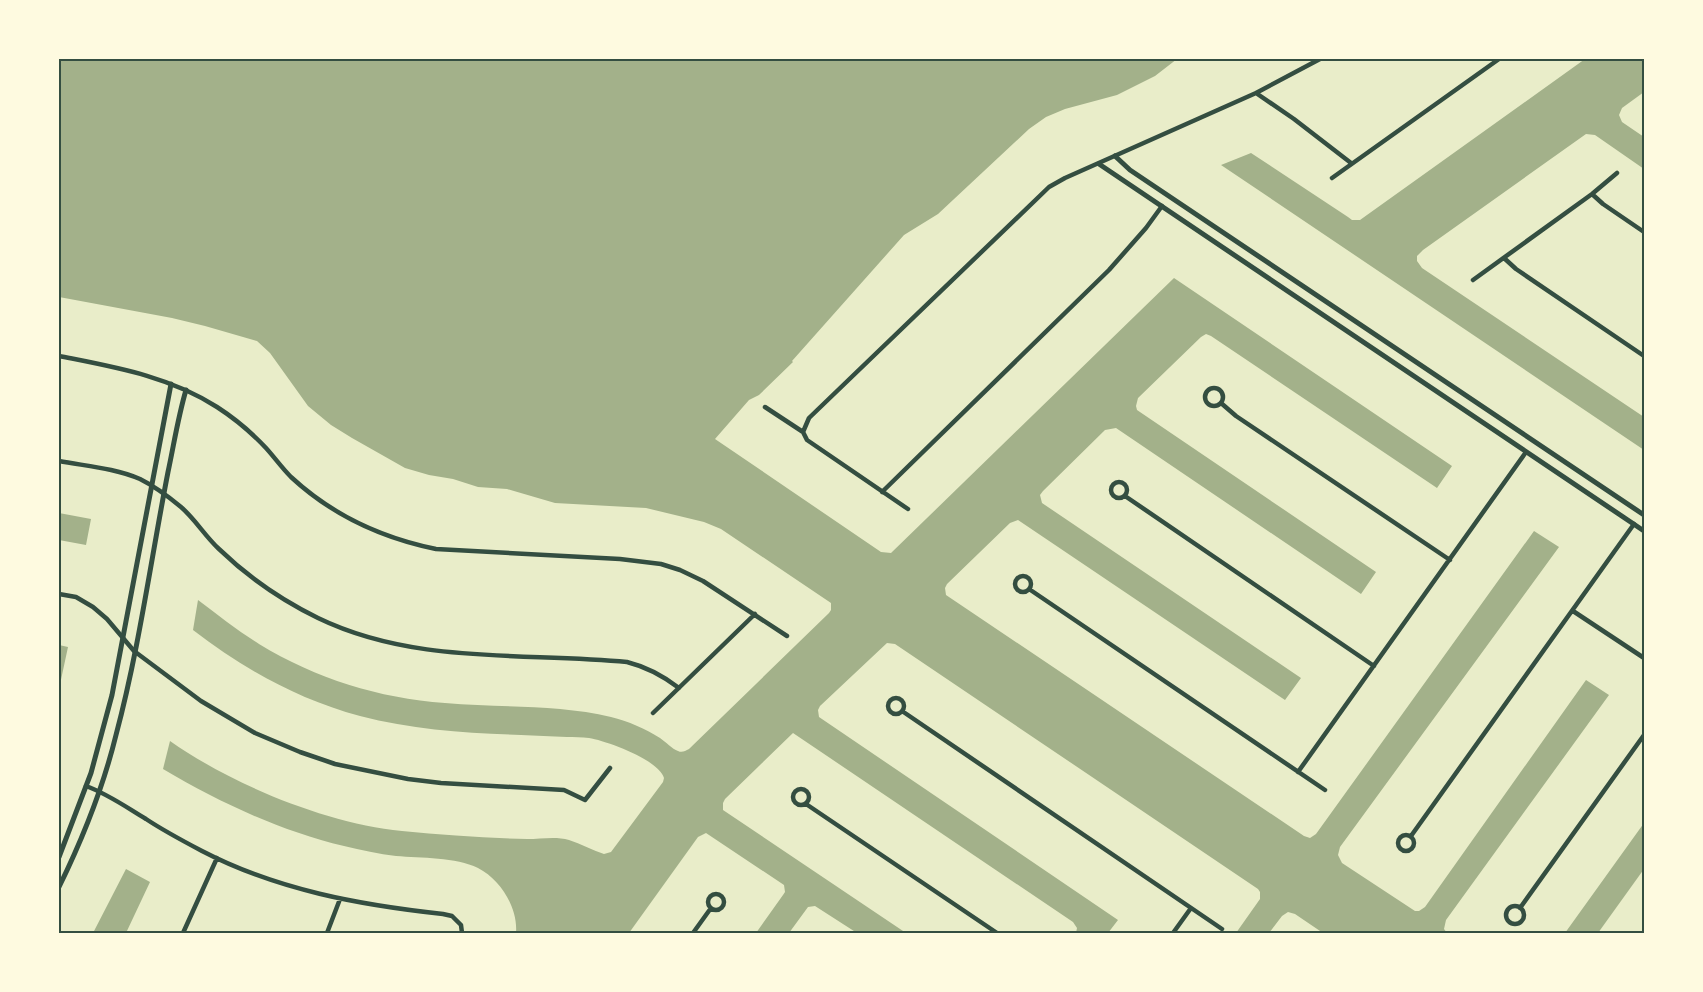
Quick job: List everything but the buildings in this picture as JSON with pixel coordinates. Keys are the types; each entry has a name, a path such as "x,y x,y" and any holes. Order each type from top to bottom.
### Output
{"street":[{"path":"803,432 809,418 1036,198 1056,182 1256,93 1320,59"},
{"path":"1332,178 1499,59"},
{"path":"1256,93 1294,119 1351,163"},
{"path":"1115,156 1130,170 1643,514 1411,836"},
{"path":"1099,164 1644,531"},
{"path":"1473,280 1592,194 1617,173"},
{"path":"1592,194 1603,204 1644,232"},
{"path":"882,492 1109,270 1146,228 1162,206"},
{"path":"1504,258 1516,270 1644,356"},
{"path":"1358,338 1366,328"},
{"path":"59,356 140,373 186,390 226,413 259,442 290,476 321,501 376,532 411,544 436,548 620,559 661,564 680,570 703,581 787,636"},
{"path":"59,857 103,735 171,384"},
{"path":"59,887 83,835 100,791 118,727 186,390"},
{"path":"1220,403 1236,416 1450,560"},
{"path":"765,407 803,432 807,440 908,509"},
{"path":"1298,772 1534,441"},
{"path":"59,461 131,476 152,486 182,507 220,550 260,583 297,607 350,631 398,646 440,652 627,662 661,674 679,688"},
{"path":"1125,496 1374,666"},
{"path":"1029,589 1325,790"},
{"path":"59,594 76,597 92,607 107,619 134,651 201,701 255,733 335,764 429,782 564,790 585,800 610,768"},
{"path":"1574,610 1644,658"},
{"path":"653,713 755,614"},
{"path":"902,711 1222,929"},
{"path":"1520,908 1644,735"},
{"path":"86,786 100,791 161,829 217,858 281,884 340,899 388,908 452,916 461,925 462,933"},
{"path":"806,804 997,933"},
{"path":"183,933 217,858"},
{"path":"327,933 340,899"},
{"path":"1514,906 1520,908 1523,913 1522,921 1514,924 1509,922 1506,914 1508,908 1514,906"},
{"path":"693,933 711,908"},
{"path":"1173,933 1191,908"}],"shaded area":[{"path":"59,59 1177,59 1155,76 1117,95 1065,109 1046,117 1029,129 938,214 904,235 793,362 759,395 749,400 715,439 881,552 891,553 1174,278 1452,466 1437,488 1206,334 1138,398 1137,410 1376,572 1361,594 1116,428 1105,430 1040,495 1042,503 1301,678 1285,700 1018,520 1010,523 947,584 945,588 946,595 1304,836 1310,838 1316,834 1534,531 1559,547 1340,847 1338,855 1342,863 1415,911 1425,907 1586,680 1609,695 1446,920 1444,929 1447,933 1323,933 1295,914 1288,912 1282,916 1269,933 1236,933 1260,899 1258,889 895,644 887,643 820,706 818,710 819,717 1118,920 1108,933 1076,933 1077,928 1073,922 793,733 725,799 723,810 906,933 857,933 815,906 808,907 789,933 756,933 785,892 784,885 706,833 698,837 629,933 516,933 514,914 501,887 478,868 449,860 396,856 344,846 273,824 206,793 163,769 170,741 195,757 251,787 311,811 342,820 373,827 433,834 512,839 564,839 604,854 611,852 663,782 664,778 660,771 643,758 631,752 589,738 420,728 360,716 314,701 252,670 193,630 198,600 259,644 303,667 349,685 396,697 420,700 466,705 550,708 591,713 637,726 681,752 689,749 829,613 831,603 721,529 704,522 646,508 555,503 507,489 478,487 405,468 331,425 308,406 270,353 257,341 172,318 59,297"},
{"path":"1585,59 1644,59 1644,92 1622,108 1619,115 1622,122 1644,137 1644,169 1595,135 1586,134 1423,250 1417,256 1417,261 1422,268 1644,417 1644,450 1221,165 1251,153 1352,220 1360,220"},
{"path":"59,513 91,519 86,545 59,540"},
{"path":"59,645 68,647 59,689"},
{"path":"1644,823 1644,869 1598,933 1565,933"},
{"path":"126,869 150,882 126,933 93,933"}]}
